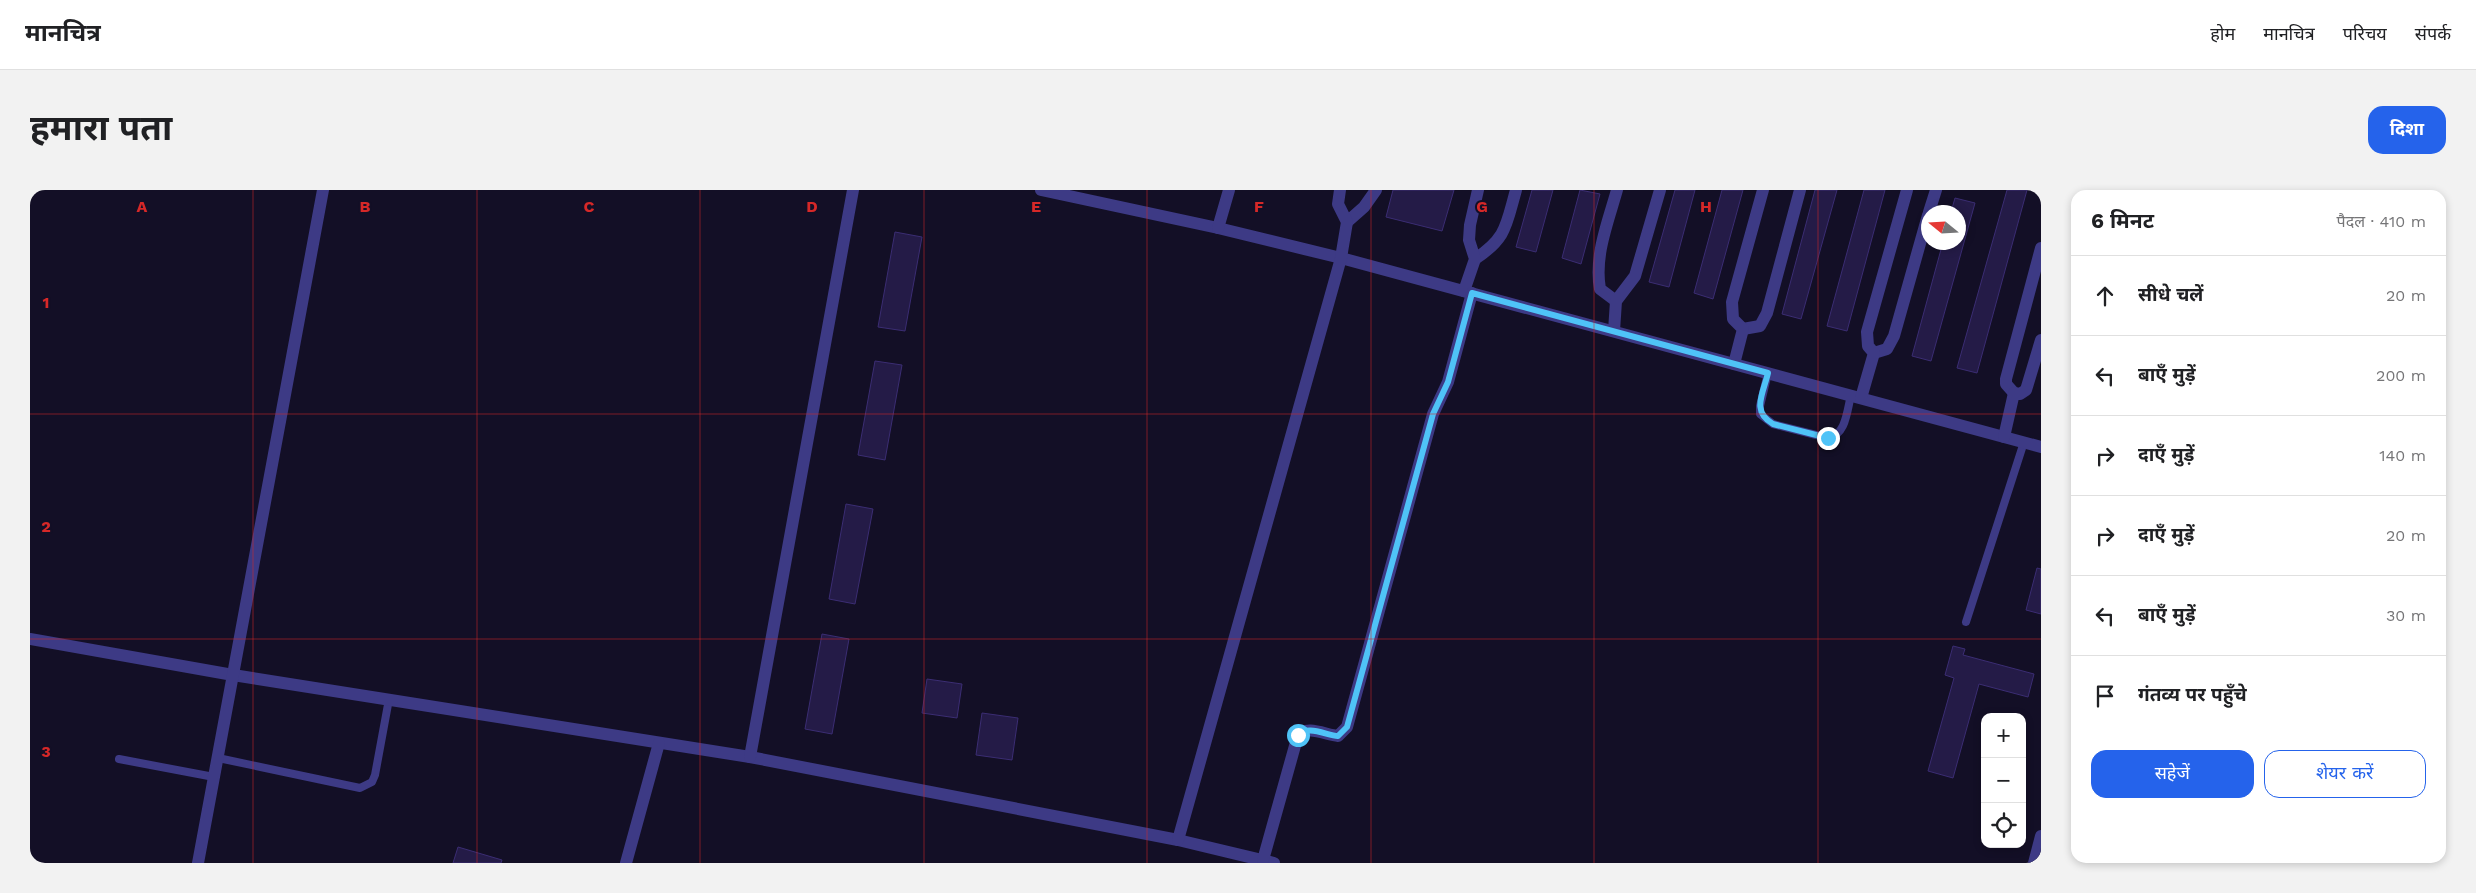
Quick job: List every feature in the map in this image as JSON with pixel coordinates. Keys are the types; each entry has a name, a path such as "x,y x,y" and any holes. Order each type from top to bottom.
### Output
{"street":[{"path":"198,863 323,190"},
{"path":"750,757 853,190"},
{"path":"1041,190 1218,228 1341,258 2041,447"},
{"path":"1218,228 1229,190"},
{"path":"1178,840 1341,258 1347,222 1338,204 1340,190"},
{"path":"1347,222 1364,207 1376,190"},
{"path":"30,639 233,675 750,757 1178,840 1269,862 1298,735 1302,731 1308,730 1338,736 1347,727 1433,414 1448,382 1475,259 1469,240 1478,190"},
{"path":"1475,259 1501,239 1516,190"},
{"path":"1616,301 1600,289 1597,274 1601,248 1617,190"},
{"path":"1614,331 1616,301 1635,276 1660,190"},
{"path":"1743,329 1733,319 1732,302 1763,190"},
{"path":"1743,329 1760,326 1768,313 1800,190"},
{"path":"1874,353 1868,346 1867,332 1907,190"},
{"path":"1932,205 1936,190"},
{"path":"1874,353 1887,349 1894,336 1921,242"},
{"path":"2041,248 2006,378 2006,384 2014,393 2020,394 2026,390 2041,340"},
{"path":"1734,364 1743,329"},
{"path":"1856,397 1874,353"},
{"path":"2004,437 2014,393"},
{"path":"626,863 659,743"},
{"path":"2034,863 2041,836"}],"lane":[{"path":"1768,373 1760,406 1760,414 1773,424 1828,438 1836,436 1842,430 1856,397"},
{"path":"1966,622 2024,442"},
{"path":"218,758 360,788 372,782 375,775 389,699"},
{"path":"119,759 214,777"}],"building":[{"path":"1393,190 1454,190 1442,231 1386,217"},
{"path":"1532,190 1553,190 1536,252 1516,247"},
{"path":"1580,190 1600,194 1581,264 1562,258"},
{"path":"1675,190 1695,190 1669,287 1649,282"},
{"path":"1722,190 1743,190 1713,299 1694,293"},
{"path":"1815,190 1837,190 1801,319 1782,314"},
{"path":"1864,190 1885,190 1847,331 1827,326"},
{"path":"2007,190 2027,190 1977,373 1957,368"},
{"path":"1955,198 1975,203 1966,235 1966,205 1953,205"},
{"path":"895,232 922,237 905,331 878,327"},
{"path":"1941,250 1962,250 1931,361 1912,356"},
{"path":"875,361 902,365 885,460 858,455"},
{"path":"846,504 873,509 855,604 829,599"},
{"path":"2037,568 2041,569 2041,614 2026,610"},
{"path":"822,634 849,639 832,734 805,729"},
{"path":"1953,646 1965,649 1963,655 2034,674 2028,697 1979,684 1953,778 1928,771 1954,678 1945,675"},
{"path":"927,679 962,684 957,718 922,713"},
{"path":"982,713 1018,718 1012,760 976,755"},
{"path":"458,847 502,860 501,863 453,863"}],"route":[{"path":"1298,735 1302,731 1308,730 1338,736 1347,727 1436,402 1448,382 1472,293 1768,373 1760,406 1760,414 1773,424 1828,438"}]}
